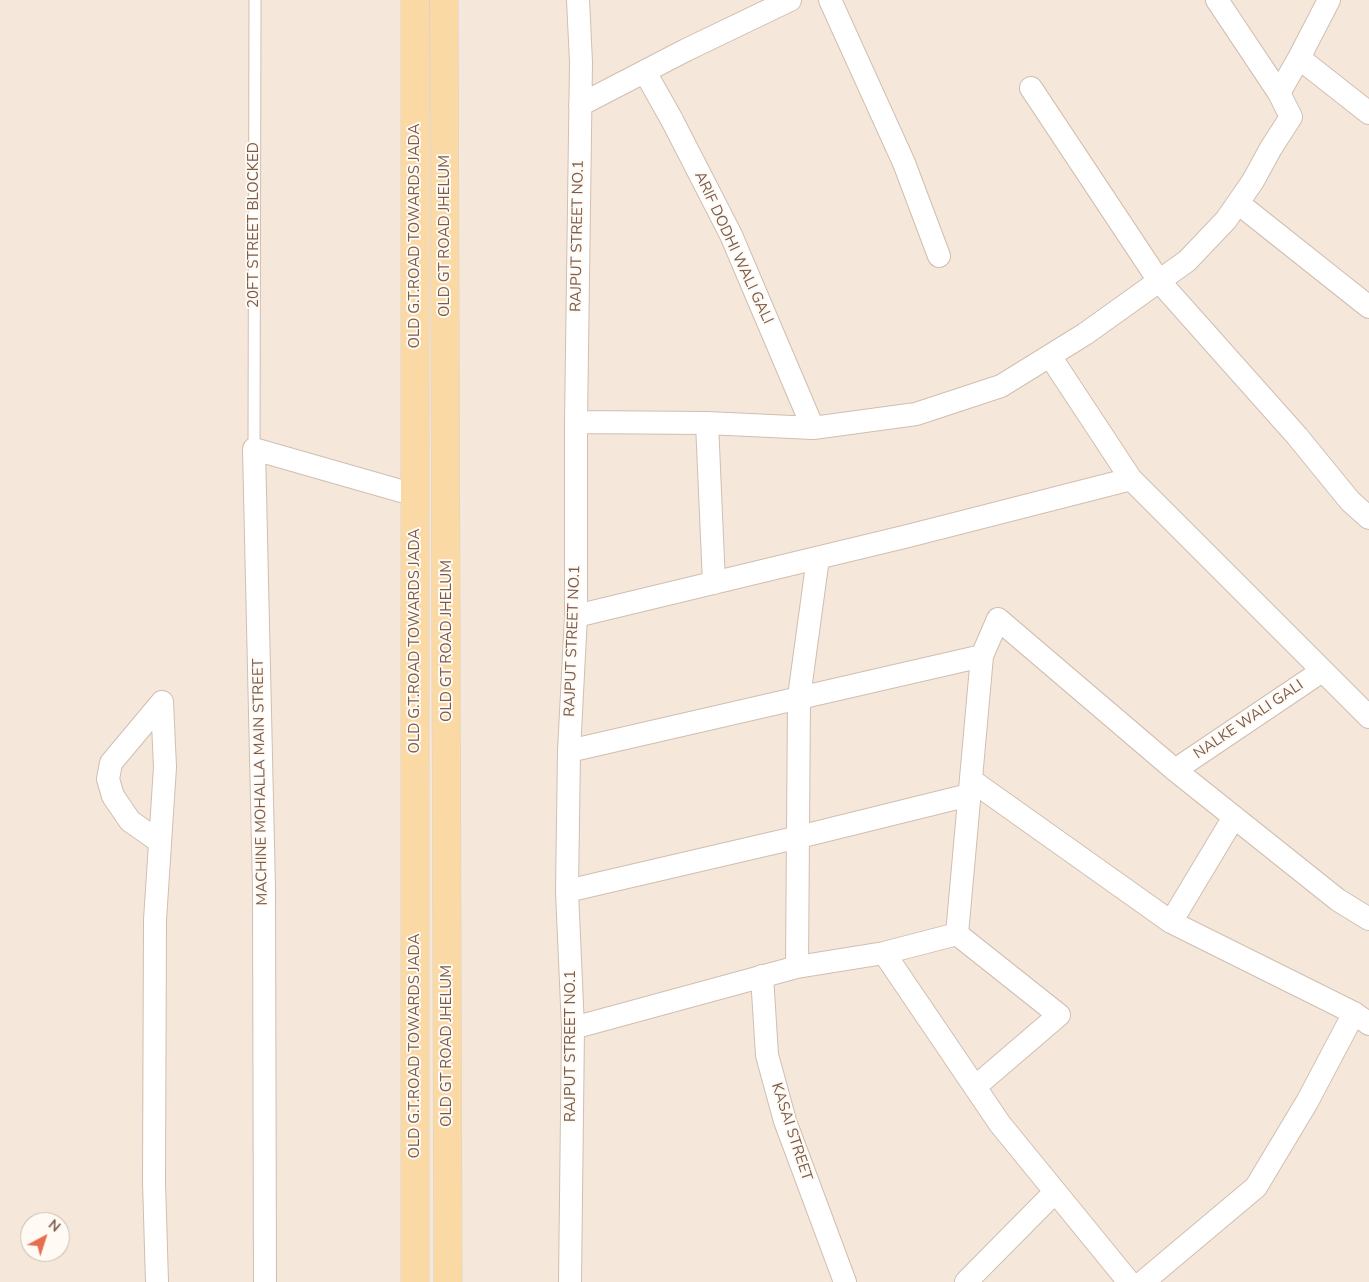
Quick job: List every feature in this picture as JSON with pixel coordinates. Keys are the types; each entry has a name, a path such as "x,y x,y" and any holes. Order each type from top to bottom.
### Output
{"main road":[{"name":"OLD G.T.ROAD TOWARDS JADA","path":"415,0 416,1282"},
{"name":"OLD GT ROAD JHELUM","path":"444,0 448,1282"}],"street":[{"name":"RAJPUT STREET NO.1","path":"570,1282 573,1028 567,891 569,751 576,616 576,422 581,62 578,0"},
{"path":"580,106 686,50 790,0"},
{"path":"830,0 904,163 939,256"},
{"path":"576,422 707,423 812,428 916,414 1002,386 1085,334 1186,261 1226,220 1292,118 1279,93 1218,0"},
{"path":"1279,93 1300,58 1329,0"},
{"path":"1300,58 1369,114"},
{"name":"ARIF DODHI WALI GALI","path":"645,72 731,235 812,428"},
{"path":"1031,88 1159,281 1297,436 1350,501 1369,518"},
{"path":"1238,203 1369,307"},
{"path":"1050,356 1131,479 1369,717"},
{"path":"707,423 714,583"},
{"path":"254,449 400,491 415,491"},
{"name":"MACHINE MOHALLA MAIN STREET","path":"254,449 264,878 265,1282"},
{"path":"576,616 818,558 1131,479"},
{"path":"797,966 799,697 818,558"},
{"path":"957,934 982,656 998,619 1175,770 1338,900 1369,919"},
{"path":"569,751 982,656"},
{"name":"NALKE WALI GALI","path":"1175,770 1322,671"},
{"path":"157,1282 154,1182 155,920 165,767 162,702 112,763 108,779 113,796 130,820 160,842"},
{"path":"567,891 798,837 970,787"},
{"path":"970,787 1171,922 1362,1018 1307,1102 1256,1188 1143,1282"},
{"path":"1171,922 1234,817"},
{"path":"573,1028 797,966 884,953 957,934"},
{"path":"957,934 1059,1015 975,1087"},
{"path":"884,953 1000,1124 1129,1282"},
{"name":"KASAI STREET","path":"762,976 766,1055 785,1121 845,1282"},
{"path":"966,1282 1055,1192"}],"lane":[{"name":"20FT STREET BLOCKED","path":"254,449 255,0"}],"shaded area":[{"path":"0,0 1369,0 1369,1282 0,1282"}]}
